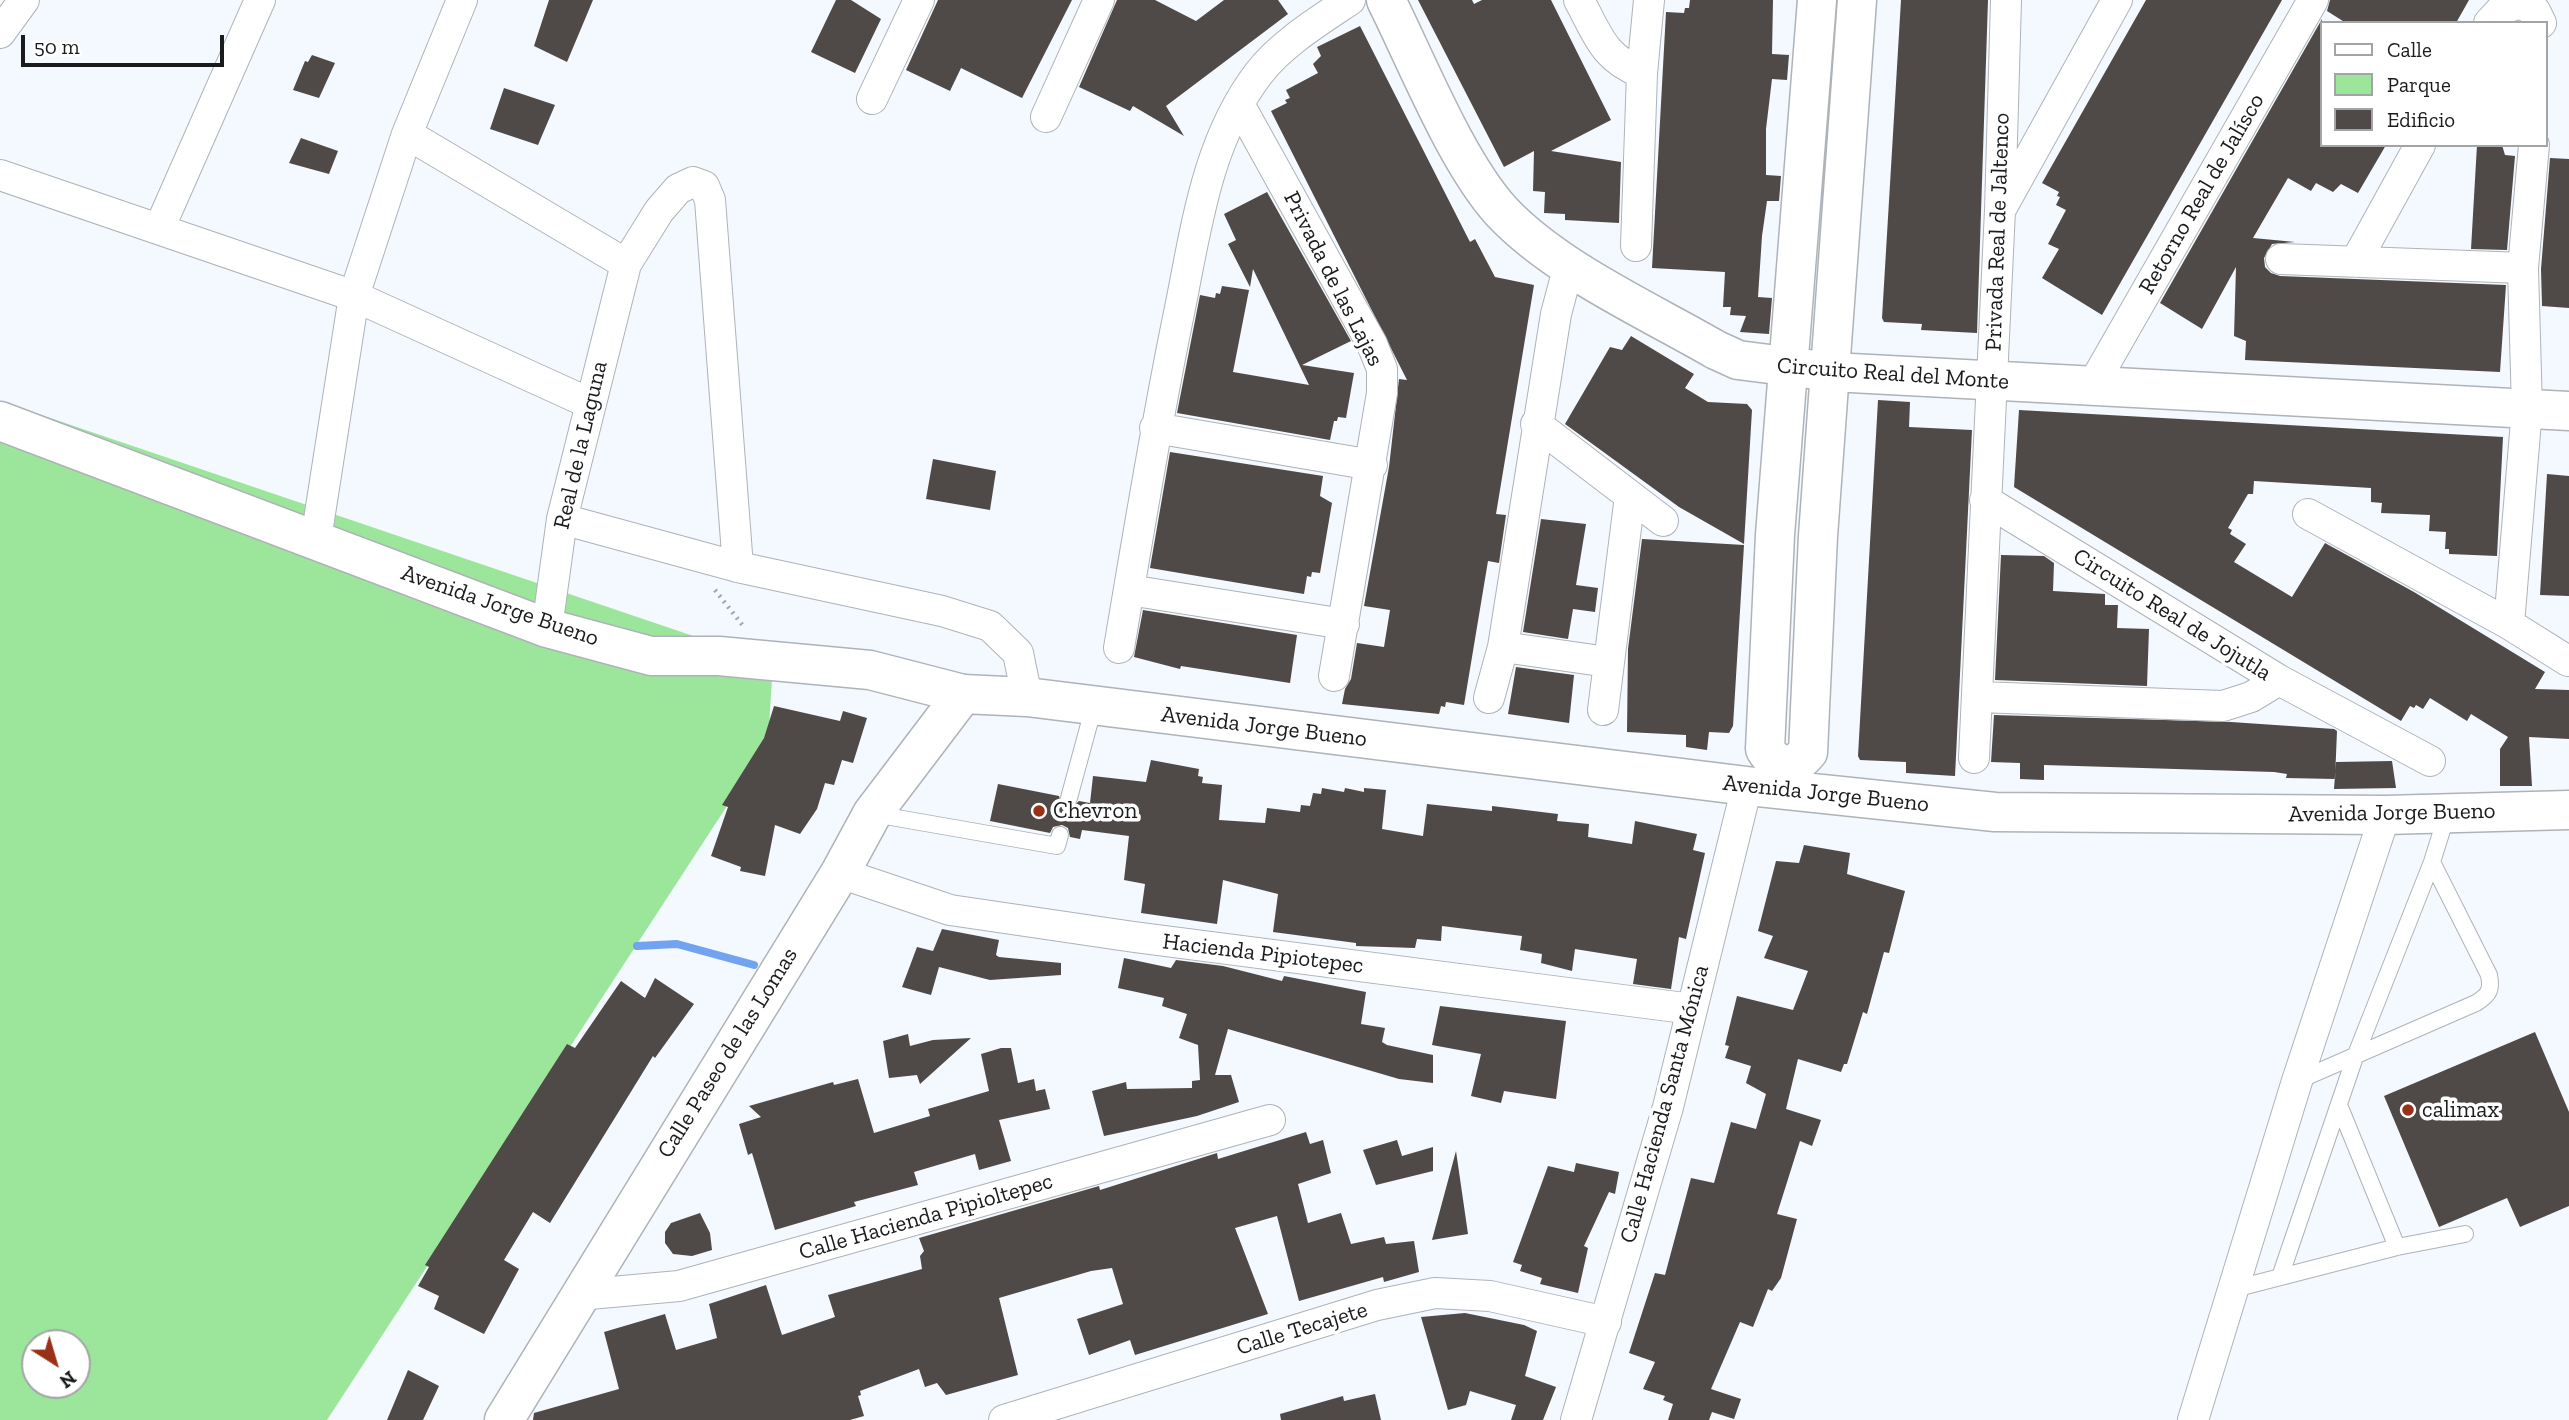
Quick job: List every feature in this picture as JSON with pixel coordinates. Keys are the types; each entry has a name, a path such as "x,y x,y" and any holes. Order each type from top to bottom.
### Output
{"street":[{"path":"0,33 24,0"},
{"path":"159,229 260,0"},
{"path":"316,540 354,296 407,134 462,0"},
{"path":"872,99 919,0"},
{"path":"1046,117 1099,0"},
{"path":"1119,648 1156,428 1209,169 1239,104 1260,72 1288,46 1350,0"},
{"name":"Circuito Real del Monte","path":"1386,0 1466,161 1500,209 1530,239 1569,265 1716,350 1738,359 1789,369 1991,382 2569,411"},
{"path":"1579,0 1603,46 1619,64 1642,73"},
{"path":"1636,246 1642,73 1649,0"},
{"path":"1817,0 1775,535 1765,749 1772,761 1785,766 1799,763 1808,752 1818,536 1857,0"},
{"name":"Privada Real de Jaltenco","path":"1974,758 1979,697 1985,500 2000,210 2006,0"},
{"path":"2000,210 2117,0"},
{"name":"Retorno Real de Jalísco","path":"2091,388 2313,0"},
{"path":"2491,21 2501,10 2520,3 2535,11 2540,21"},
{"name":"Privada de las Lajas","path":"1239,104 1372,344 1382,369 1382,393 1372,465 1334,676"},
{"path":"407,134 626,264"},
{"path":"2356,261 2419,147"},
{"path":"2509,624 2526,409 2523,268 2534,147"},
{"path":"0,175 354,296 589,403"},
{"name":"Real de la Laguna","path":"547,628 562,519 626,264 659,211 678,189 693,182 704,186 710,200 738,567"},
{"path":"2281,258 2523,268"},
{"path":"1489,698 1503,647 1536,424 1556,314 1569,265"},
{"name":"Avenida Jorge Bueno","path":"0,421 547,628 651,656 719,656 870,670 963,694 1027,698 1747,786 1995,812 2385,815 2569,811"},
{"path":"1536,424 1663,521"},
{"path":"1156,428 1372,465"},
{"path":"1604,710 1630,496"},
{"name":"Circuito Real de Jojutla","path":"1979,697 2222,706 2251,697 2279,680 1985,500"},
{"path":"2308,514 2509,624 2568,662"},
{"path":"562,519 738,567 942,611 990,626 1018,653 1027,698"},
{"path":"1775,535 1818,536"},
{"path":"1129,590 1344,624"},
{"path":"1503,647 1608,662"},
{"path":"2279,680 2430,761"},
{"name":"Calle Paseo de las Lomas","path":"504,1420 578,1295 840,873 872,814 963,694"},
{"name":"Calle Hacienda Santa Mónica","path":"1576,1420 1668,1107 1747,786"},
{"path":"2193,1420 2297,1082 2385,815"},
{"name":"Hacienda Pipiotepec","path":"840,873 950,910 1134,937 1692,1009"},
{"name":"Calle Hacienda Pipioltepec","path":"578,1295 679,1286 1270,1120"},
{"name":"Calle Tecajete","path":"1004,1420 1377,1305 1436,1293 1490,1296 1606,1322"}],"lane":[{"path":"1069,799 1094,706"},
{"path":"872,814 1057,846 1060,835"},
{"path":"2280,1277 2355,1057 2432,862 2448,814"},
{"path":"2297,1082 2487,996 2492,986 2432,862"},
{"path":"2339,1105 2397,1247"},
{"path":"2234,1289 2397,1247 2465,1234"}],"path":[{"path":"685,553 773,663"}],"green space":[{"path":"0,401 773,663 768,743 327,1420 0,1420"}],"building":[{"path":"549,0 593,0 567,62 534,46"},
{"path":"836,0 851,0 881,19 855,73 811,52"},
{"path":"938,0 1072,0 1022,98 961,68 950,91 906,70"},
{"path":"1117,0 1155,0 1196,21 1224,0 1278,0 1288,14 1166,106 1184,136 1133,106 1130,111 1079,87"},
{"path":"1418,0 1472,0 1474,4 1482,0 1551,0 1611,120 1551,151 1621,162 1619,223 1565,220 1565,214 1544,213 1545,192 1533,191 1534,151 1504,167"},
{"path":"1690,0 1773,0 1772,54 1789,55 1787,80 1772,79 1766,129 1766,175 1781,176 1779,201 1767,201 1762,236 1758,297 1772,298 1769,334 1740,332 1746,316 1730,315 1731,307 1723,307 1725,272 1652,268 1666,12 1684,13 1685,8 1689,8"},
{"path":"1901,0 1988,0 1977,333 1921,330 1922,324 1884,322 1882,318"},
{"path":"2146,0 2282,0 2102,315 2042,278 2059,249 2048,244 2066,210 2056,205 2059,192 2042,183"},
{"path":"2330,0 2469,0 2457,21 2343,21 2327,11"},
{"path":"2320,23 2320,147 2385,147 2358,193 2341,184 2333,192 2316,183 2311,191 2288,178 2253,238 2295,242 2272,244 2264,258 2265,267 2280,276 2506,285 2500,372 2245,360 2246,341 2234,336 2236,267 2202,329 2160,303"},
{"path":"1360,26 1470,242 1475,239 1495,277 1534,285 1496,514 1506,515 1499,563 1488,561 1464,705 1446,702 1445,707 1441,706 1439,714 1342,704 1345,689 1351,679 1357,643 1384,647 1390,610 1364,606 1389,467 1399,379 1407,380 1271,111 1287,103 1285,100 1290,98 1286,90 1318,73 1313,64 1321,56 1317,47"},
{"path":"312,55 335,63 319,98 293,90 305,61 308,62"},
{"path":"504,88 555,105 538,145 490,129"},
{"path":"301,138 338,151 329,174 289,163"},
{"path":"2477,147 2503,147 2505,155 2515,156 2507,250 2471,249"},
{"path":"2550,158 2569,159 2569,308 2542,306 2541,269"},
{"path":"1267,192 1351,341 1302,365 1354,373 1346,418 1338,417 1337,421 1334,421 1330,440 1177,413 1200,295 1215,298 1216,293 1220,294 1222,286 1249,290 1233,372 1309,385 1253,269 1250,287 1228,244 1236,240 1224,214"},
{"path":"1631,336 1694,374 1685,388 1708,402 1747,404 1752,410 1744,544 1679,507 1565,424 1610,347 1622,350"},
{"path":"1878,400 1910,402 1909,427 1972,430 1955,776 1906,773 1906,762 1860,760 1858,756"},
{"path":"2019,410 2503,437 2497,556 2449,554 2449,549 2445,549 2446,532 2429,531 2430,515 2381,513 2382,503 2371,502 2371,488 2254,481 2253,494 2248,494 2228,528 2232,530 2230,534 2246,544 2234,562 2292,597 2325,543 2414,592 2545,672 2535,689 2569,690 2569,739 2529,737 2532,786 2500,786 2500,749 2508,737 2471,714 2467,721 2430,698 2423,709 2416,705 2414,708 2410,706 2401,721 2014,487"},
{"path":"1170,452 1323,476 1320,496 1332,503 1320,573 1312,572 1311,577 1307,576 1304,594 1150,568"},
{"path":"933,459 996,471 990,510 926,499"},
{"path":"2547,474 2569,476 2569,596 2540,595"},
{"path":"1541,519 1586,524 1576,585 1598,588 1595,612 1573,609 1568,639 1523,632"},
{"path":"1642,539 1744,545 1733,726 1729,733 1709,732 1707,750 1686,747 1686,735 1627,732 1628,649"},
{"path":"2001,555 2044,556 2054,563 2053,591 2105,594 2105,605 2118,605 2117,628 2149,629 2147,686 1995,680"},
{"path":"1143,610 1297,635 1290,683 1181,666 1180,669 1134,657"},
{"path":"1516,667 1574,675 1569,723 1508,714"},
{"path":"774,706 840,721 843,711 867,718 853,763 842,760 834,785 825,783 817,809 800,834 775,825 765,876 740,871 741,867 711,856 728,807 722,805 764,738"},
{"path":"1994,715 2231,722 2334,729 2337,731 2335,779 2286,778 2287,774 2274,772 2044,765 2044,780 2020,779 2020,763 1991,762"},
{"path":"1151,760 1199,769 1198,776 1203,777 1202,783 1222,785 1219,820 1265,823 1267,808 1300,812 1301,805 1310,806 1313,793 1321,794 1322,788 1344,792 1345,788 1364,792 1364,788 1386,790 1382,829 1423,836 1427,804 1492,811 1492,806 1558,814 1557,821 1589,824 1588,837 1632,844 1635,821 1697,834 1693,850 1705,853 1686,939 1679,937 1671,989 1633,984 1637,959 1575,949 1572,971 1541,963 1542,954 1520,950 1522,936 1442,926 1441,941 1417,939 1415,948 1356,946 1356,943 1273,932 1278,894 1223,880 1217,924 1141,913 1145,884 1124,880 1129,836 1082,830 1080,839 1070,837 1068,828 1062,825 1053,827 1050,833 990,821 998,784 1059,796 1062,806 1071,808 1079,801 1090,803 1093,776 1146,782"},
{"path":"2392,761 2396,788 2334,789 2336,762"},
{"path":"1804,845 1850,853 1847,874 1905,891 1889,953 1884,952 1867,1014 1863,1012 1847,1064 1844,1064 1841,1072 1798,1059 1786,1109 1821,1120 1812,1146 1800,1141 1777,1214 1797,1219 1781,1278 1772,1291 1768,1289 1753,1327 1740,1322 1711,1389 1741,1399 1734,1419 1712,1412 1709,1420 1668,1420 1673,1404 1663,1400 1665,1396 1643,1389 1655,1362 1629,1353 1655,1273 1665,1275 1691,1178 1714,1183 1731,1122 1756,1129 1766,1094 1746,1083 1751,1066 1725,1058 1729,1046 1725,1045 1737,996 1793,1010 1808,971 1764,958 1773,936 1758,931 1776,861 1799,863"},
{"path":"942,929 999,940 996,955 999,957 1061,963 1061,975 990,980 939,967 931,995 902,987 917,947 933,951"},
{"path":"1124,958 1171,968 1176,960 1223,966 1282,981 1284,976 1366,992 1361,1024 1385,1028 1382,1042 1387,1045 1433,1055 1433,1083 1399,1079 1228,1029 1215,1075 1231,1075 1239,1102 1197,1116 1104,1136 1092,1091 1126,1082 1127,1089 1192,1088 1192,1081 1200,1080 1198,1045 1179,1038 1187,1014 1162,1006 1164,998 1118,988"},
{"path":"655,978 694,1004 655,1058 653,1056 550,1223 533,1212 504,1260 519,1269 484,1334 434,1309 439,1296 418,1286 429,1267 425,1265 567,1044 575,1048 621,981 645,998"},
{"path":"1440,1006 1566,1021 1556,1099 1504,1091 1501,1103 1471,1096 1481,1054 1432,1045"},
{"path":"2535,1032 2569,1112 2569,1206 2520,1227 2507,1198 2439,1227 2384,1096"},
{"path":"908,1034 910,1046 933,1040 971,1038 920,1084 917,1075 889,1078 883,1041"},
{"path":"1011,1048 1018,1083 1034,1079 1036,1091 1045,1089 1050,1109 999,1120 1011,1161 979,1170 975,1154 914,1172 918,1185 854,1202 856,1206 775,1230 752,1153 748,1155 739,1124 761,1117 749,1106 833,1082 834,1085 858,1079 874,1133 930,1116 928,1109 989,1091 981,1054"},
{"path":"1306,1132 1310,1144 1323,1140 1331,1173 1298,1184 1308,1223 1341,1213 1351,1244 1384,1237 1386,1244 1414,1241 1419,1272 1384,1282 1383,1277 1299,1301 1277,1216 1235,1228 1268,1314 1135,1355 1130,1340 1089,1355 1077,1319 1123,1304 1112,1268 1091,1271 999,1298 1018,1375 946,1395 937,1383 925,1387 919,1369 860,1391 861,1395 858,1396 864,1416 850,1420 533,1420 534,1413 619,1389 604,1332 665,1314 676,1350 717,1338 709,1304 766,1285 782,1335 835,1317 828,1295 922,1269 920,1256 924,1251 919,1238 1099,1186 1100,1190 1217,1153 1218,1159"},
{"path":"1397,1140 1402,1156 1433,1147 1433,1171 1376,1185 1363,1150"},
{"path":"1456,1151 1468,1234 1432,1240"},
{"path":"1576,1163 1619,1172 1615,1194 1609,1192 1584,1246 1588,1248 1578,1293 1540,1284 1542,1278 1520,1271 1522,1265 1513,1262 1548,1166 1574,1172"},
{"path":"700,1213 710,1233 712,1250 692,1256 673,1254 665,1243 665,1232 671,1223"},
{"path":"1465,1313 1524,1325 1537,1331 1525,1376 1556,1387 1543,1420 1511,1420 1516,1405 1470,1391 1466,1405 1448,1410 1421,1317"},
{"path":"408,1370 439,1386 423,1420 387,1420"},
{"path":"1375,1394 1381,1420 1281,1420 1280,1414 1343,1396 1344,1401"}],"waterway":[{"path":"637,946 677,944 754,965"}],"place":[{"name":"Chevron","path":"1039,811"},
{"name":"calimax","path":"2408,1110"}]}
